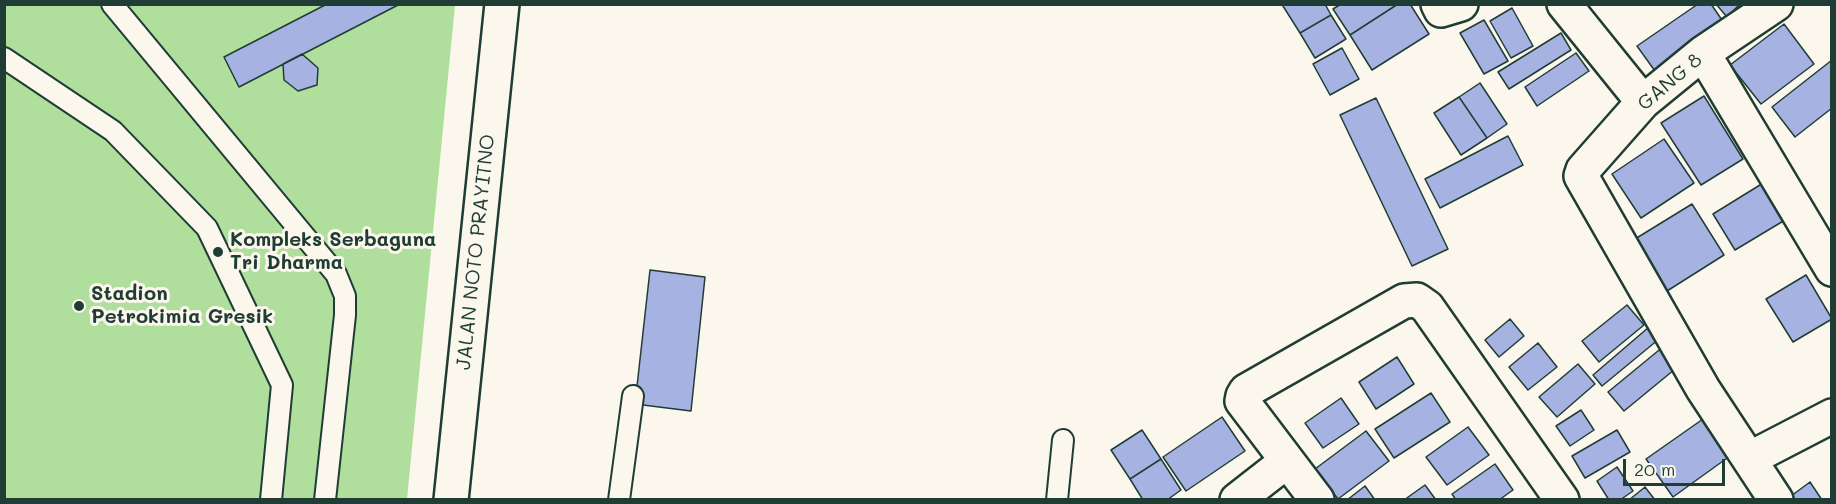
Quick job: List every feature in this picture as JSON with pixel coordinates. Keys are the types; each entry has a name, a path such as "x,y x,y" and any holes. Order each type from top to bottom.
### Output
{"street":[{"name":"JALAN NOTO PRAYITNO","path":"451,500 502,4"},
{"path":"1438,4 1441,10 1461,4"},
{"path":"1564,4 1643,102"},
{"name":"GANG 8","path":"1749,459 1703,390 1581,176 1583,170 1643,102 1703,53 1776,4"},
{"path":"1703,53 1832,269"},
{"path":"1317,500 1242,401 1246,391 1404,301 1417,300 1427,307 1562,500"},
{"path":"1776,500 1749,459 1832,416"},
{"path":"1237,500 1287,461"}],"lane":[{"path":"112,4 336,274 345,296 345,315 325,500"},
{"path":"4,58 113,131 207,228 282,385 271,500"},
{"path":"619,500 633,396"},
{"path":"1057,500 1063,440"}],"green space":[{"name":"Kompleks Serbaguna Tri Dharma","path":"4,5 455,5 407,499 5,499"}],"building":[{"path":"327,4 400,4 239,87 224,57"},
{"path":"1285,4 1325,4 1331,15 1300,33 1283,6"},
{"path":"1341,4 1398,4 1350,35 1333,9"},
{"path":"1398,4 1410,4 1429,34 1372,70 1350,35"},
{"path":"1698,4 1711,4 1724,23 1655,71 1637,46"},
{"path":"1716,4 1740,4 1727,17"},
{"path":"1512,8 1533,46 1511,58 1490,21"},
{"path":"1331,15 1346,39 1315,58 1300,33"},
{"path":"1484,20 1508,61 1484,74 1460,33"},
{"path":"1784,24 1814,64 1761,104 1730,65"},
{"path":"1561,33 1571,50 1509,89 1498,72"},
{"path":"1342,48 1359,79 1330,95 1313,64"},
{"path":"1576,53 1589,71 1537,106 1525,87"},
{"path":"302,54 318,68 317,85 298,91 284,80 283,64"},
{"path":"1832,60 1832,108 1795,137 1772,107"},
{"path":"1480,83 1507,124 1487,138 1459,97"},
{"path":"1704,96 1743,159 1701,185 1661,123"},
{"path":"1459,97 1487,138 1461,155 1434,113"},
{"path":"1376,98 1448,249 1412,266 1340,115"},
{"path":"1508,136 1523,165 1440,208 1425,179"},
{"path":"1664,139 1694,183 1641,218 1612,174"},
{"path":"1768,180 1790,217 1735,250 1713,214"},
{"path":"1692,204 1724,255 1667,291 1635,239"},
{"path":"650,270 705,277 691,411 635,404"},
{"path":"1806,275 1832,319 1793,342 1766,299"},
{"path":"1627,305 1644,325 1599,362 1582,341"},
{"path":"1510,319 1524,336 1499,357 1485,340"},
{"path":"1649,327 1659,339 1602,386 1593,375"},
{"path":"1538,343 1557,367 1528,390 1509,367"},
{"path":"1664,346 1680,365 1624,411 1608,392"},
{"path":"1397,357 1414,384 1376,409 1359,382"},
{"path":"1578,364 1595,384 1557,417 1539,397"},
{"path":"1431,393 1450,422 1394,458 1375,429"},
{"path":"1341,398 1359,424 1323,448 1305,423"},
{"path":"1581,410 1594,430 1570,446 1556,426"},
{"path":"1222,417 1245,451 1186,491 1163,457"},
{"path":"1703,419 1730,456 1673,497 1646,459"},
{"path":"1468,427 1489,455 1447,485 1426,457"},
{"path":"1142,430 1161,459 1130,479 1111,450"},
{"path":"1617,430 1630,452 1585,478 1572,456"},
{"path":"1366,431 1389,461 1338,499 1315,469"},
{"path":"1161,459 1181,490 1167,500 1143,500 1130,479"},
{"path":"1495,464 1513,490 1499,500 1456,500 1452,494"},
{"path":"1617,467 1633,491 1620,500 1609,500 1597,481"},
{"path":"1810,482 1822,500 1787,500 1787,499"},
{"path":"1425,485 1436,500 1404,500"},
{"path":"1365,486 1375,500 1347,500"},
{"path":"1645,487 1655,500 1629,500"}],"place":[{"name":"Kompleks Serbaguna Tri Dharma","path":"218,252"},
{"name":"Stadion Petrokimia Gresik","path":"79,306"}]}
